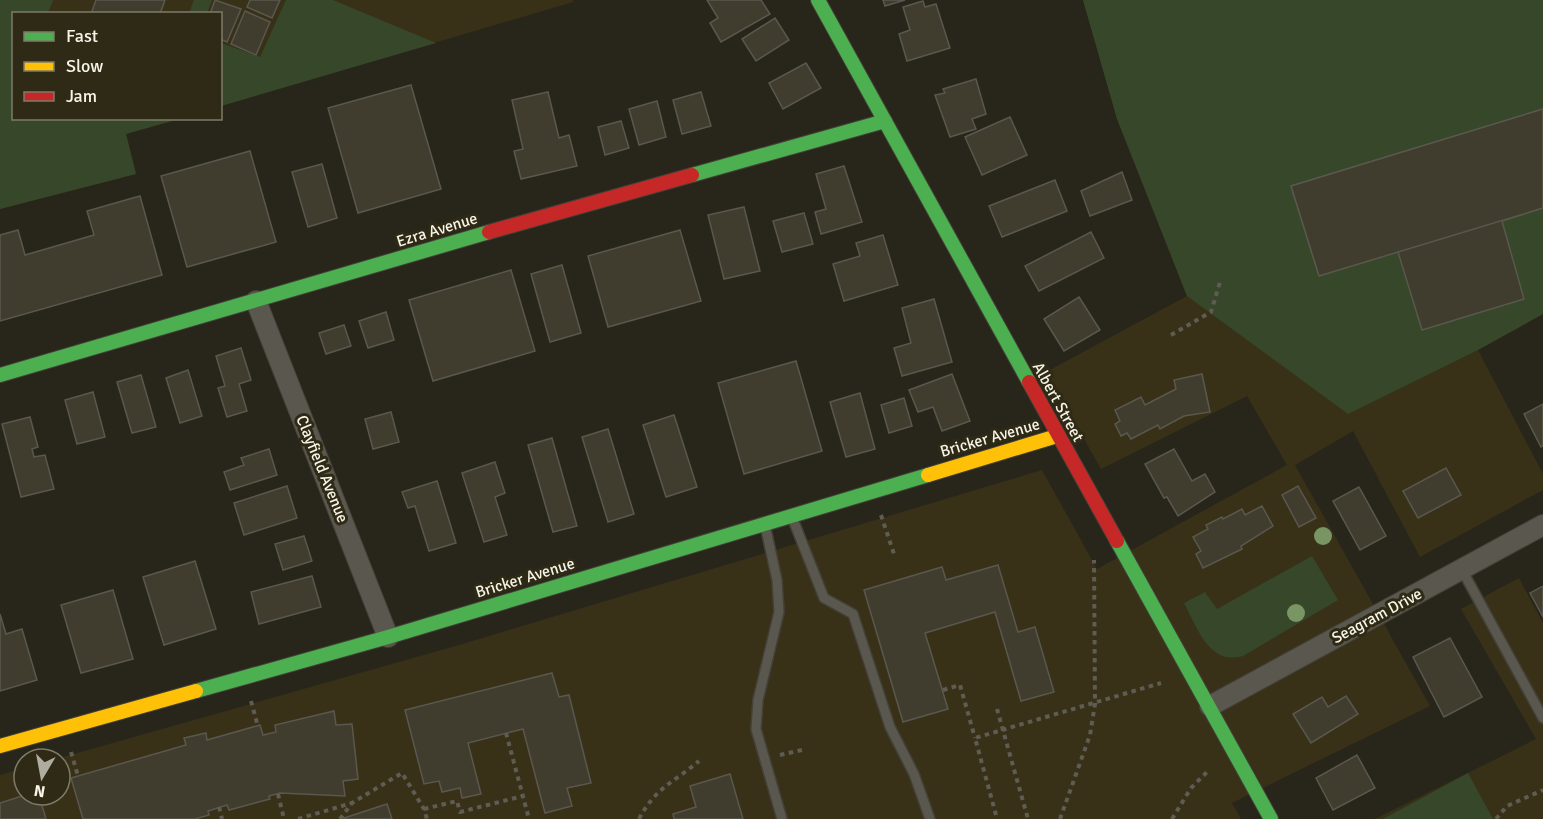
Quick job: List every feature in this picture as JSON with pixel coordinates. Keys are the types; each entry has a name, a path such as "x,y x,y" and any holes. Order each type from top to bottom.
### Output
{"street":[{"name":"Albert Street","path":"818,0 1057,436 1210,706 1271,819"},
{"name":"Ezra Avenue","path":"0,375 498,230 885,121"},
{"name":"Clayfield Avenue","path":"256,302 388,637"},
{"name":"Bricker Avenue","path":"0,746 388,637 1057,436"},
{"name":"Seagram Drive","path":"1210,706 1543,525"}],"lane":[{"path":"791,515 824,598 853,614 890,727 914,774 930,819"},
{"path":"764,523 777,580 779,612 758,700 756,729 782,819"},
{"path":"1462,570 1543,718"}],"path":[{"path":"1171,335 1211,312 1220,282"},
{"path":"881,514 895,557"},
{"path":"1060,819 1090,735 1095,704 1094,560"},
{"path":"975,738 1161,683"},
{"path":"943,690 960,685 996,815"},
{"path":"250,697 257,723"},
{"path":"997,709 1028,819"},
{"path":"506,733 529,819"},
{"path":"765,759 806,749"},
{"path":"72,755 78,776"},
{"path":"639,819 662,787 681,776 699,761"},
{"path":"1172,819 1191,788 1209,770"},
{"path":"298,819 352,803 402,773 424,809 427,819"},
{"path":"1496,819 1507,806 1543,790"},
{"path":"278,794 284,819"},
{"path":"424,809 457,801 460,812 523,796"},
{"path":"340,819 352,803"},
{"path":"219,807 222,819"}],"shaded area":[{"path":"0,0 573,0 573,2 222,106 222,12 12,12 12,120 175,120 126,134 136,174 0,209"},
{"path":"1083,0 1543,0 1543,314 1478,350 1543,474 1543,490 1420,557 1353,431 1295,465 1430,706 1232,803 1241,819 0,819 0,775 12,772 12,807 72,807 72,754 459,645 1042,470 1097,569 1287,465 1247,396 1101,469 1046,372 1187,296 1117,119"},
{"path":"1519,578 1543,623 1543,819 1375,819 1536,739 1461,609"}],"green space":[{"path":"0,0 53,0 48,12 12,12 12,120 175,120 126,134 136,174 0,209"},
{"path":"194,0 212,0 207,12 189,12"},
{"path":"286,0 333,0 436,43 222,106 222,43 260,57"},
{"path":"1083,0 1543,0 1543,314 1478,350 1348,414 1187,296 1117,119"},
{"path":"1312,556 1338,600 1243,656 1231,658 1221,655 1213,650 1199,633 1184,603 1205,592 1217,609"},
{"path":"1468,773 1493,819 1383,819"}],"building":[{"path":"96,0 165,0 161,12 92,12"},
{"path":"215,0 241,9 227,42 222,40 222,12 211,12"},
{"path":"250,0 280,0 272,18 247,7"},
{"path":"707,0 761,0 770,14 721,42 710,23 718,18"},
{"path":"883,0 905,0 885,6"},
{"path":"923,1 925,7 936,4 950,48 907,61 899,34 910,30 903,7"},
{"path":"245,11 270,22 256,55 231,44"},
{"path":"775,18 789,40 756,61 742,39"},
{"path":"806,63 821,88 783,109 769,83"},
{"path":"976,79 986,114 972,119 976,129 950,137 935,95 945,93 943,89"},
{"path":"411,85 441,189 358,213 328,108"},
{"path":"548,92 559,138 569,135 577,166 521,179 514,151 523,149 512,100"},
{"path":"701,92 711,126 682,134 673,100"},
{"path":"657,101 666,137 639,145 629,109"},
{"path":"1543,109 1543,208 1502,221 1524,299 1422,330 1398,252 1318,272 1291,186"},
{"path":"1543,109 1543,208 1319,276 1291,186"},
{"path":"1010,117 1027,155 982,175 965,137"},
{"path":"621,121 629,148 605,155 598,127"},
{"path":"250,151 276,242 187,267 161,176"},
{"path":"322,164 337,218 308,227 292,172"},
{"path":"844,166 862,222 821,234 815,212 826,209 816,174"},
{"path":"1122,172 1132,200 1090,216 1081,191"},
{"path":"1055,180 1067,211 1002,237 989,206"},
{"path":"140,196 162,275 0,321 0,235 18,230 25,255 94,235 87,211"},
{"path":"744,207 760,271 724,279 708,215"},
{"path":"804,213 813,244 782,252 773,221"},
{"path":"680,230 701,301 608,327 588,256"},
{"path":"1091,232 1104,258 1039,291 1025,266"},
{"path":"883,235 898,285 844,301 833,264 860,256 856,243"},
{"path":"562,265 581,333 550,342 531,274"},
{"path":"511,270 535,351 433,381 409,300"},
{"path":"1079,297 1100,330 1064,351 1044,319"},
{"path":"934,299 952,362 902,376 894,348 911,343 902,308"},
{"path":"386,312 394,340 368,348 359,321"},
{"path":"344,325 351,346 326,354 319,333"},
{"path":"241,348 251,380 239,384 247,411 227,417 218,388 225,386 216,356"},
{"path":"796,361 822,451 744,474 718,383"},
{"path":"188,370 202,416 180,423 166,378"},
{"path":"952,374 970,421 942,431 933,407 918,412 909,390"},
{"path":"1202,374 1210,412 1184,416 1160,429 1158,425 1131,439 1127,433 1121,436 1115,424 1120,421 1115,410 1141,397 1145,405 1176,389 1174,380"},
{"path":"141,375 156,427 132,433 117,382"},
{"path":"93,392 105,437 77,444 65,400"},
{"path":"860,393 875,449 846,457 830,402"},
{"path":"904,398 912,426 889,433 881,405"},
{"path":"1543,404 1543,446 1541,447 1524,414"},
{"path":"391,412 399,442 373,449 365,419"},
{"path":"674,415 697,487 666,497 643,425"},
{"path":"30,417 38,447 32,449 34,457 45,455 54,489 21,497 2,424"},
{"path":"608,429 634,514 608,522 582,437"},
{"path":"552,438 577,526 553,532 528,445"},
{"path":"269,449 277,475 230,490 224,472 244,465 241,458"},
{"path":"1174,449 1192,481 1205,474 1215,492 1178,516 1167,497 1164,498 1145,464"},
{"path":"495,462 505,493 495,497 507,535 484,542 462,473"},
{"path":"1446,468 1461,495 1418,518 1403,491"},
{"path":"437,481 456,543 429,551 415,506 408,508 402,492"},
{"path":"287,486 297,518 244,535 234,503"},
{"path":"1298,486 1316,518 1299,527 1282,495"},
{"path":"1359,487 1386,536 1360,550 1333,501"},
{"path":"1262,506 1273,526 1241,546 1242,549 1203,568 1196,554 1201,551 1193,537 1208,529 1206,525 1222,517 1223,519 1242,509 1245,515"},
{"path":"304,536 312,561 283,570 275,544"},
{"path":"195,561 216,629 164,645 143,577"},
{"path":"998,565 1018,632 1035,627 1054,692 1021,701 995,612 925,633 948,709 903,722 864,590 942,567 946,580"},
{"path":"312,576 321,607 259,624 251,592"},
{"path":"1543,586 1543,617 1530,593"},
{"path":"113,590 133,659 81,673 61,605"},
{"path":"0,614 6,634 22,629 37,680 0,691"},
{"path":"1450,638 1482,697 1444,717 1413,657"},
{"path":"552,673 559,697 569,695 591,783 567,788 572,806 545,813 523,729 468,743 481,794 462,798 460,788 442,792 439,781 424,784 405,710"},
{"path":"1346,696 1358,714 1311,743 1293,714 1322,697 1328,707"},
{"path":"334,711 336,725 352,724 358,779 343,781 345,796 280,793 269,796 270,799 229,810 227,805 208,811 209,815 195,819 83,819 72,778 186,745 184,738 206,733 207,740 260,725 263,735 276,732 275,725"},
{"path":"1357,755 1375,788 1333,810 1316,778"},
{"path":"730,774 743,819 674,819 673,814 696,807 690,786"},
{"path":"12,799 12,807 42,807 46,819 0,819 0,803"},
{"path":"387,804 392,819 341,819"}],"traffic: fast":[{"path":"818,0 1029,382"},
{"path":"692,175 885,121"},
{"path":"0,375 489,232"},
{"path":"196,691 388,637 928,475"},
{"path":"1117,541 1271,819"}],"traffic: slow":[{"path":"928,475 1057,436"},
{"path":"0,746 196,691"}],"traffic: jam":[{"path":"489,232 692,175"},
{"path":"1029,382 1117,541"}]}
